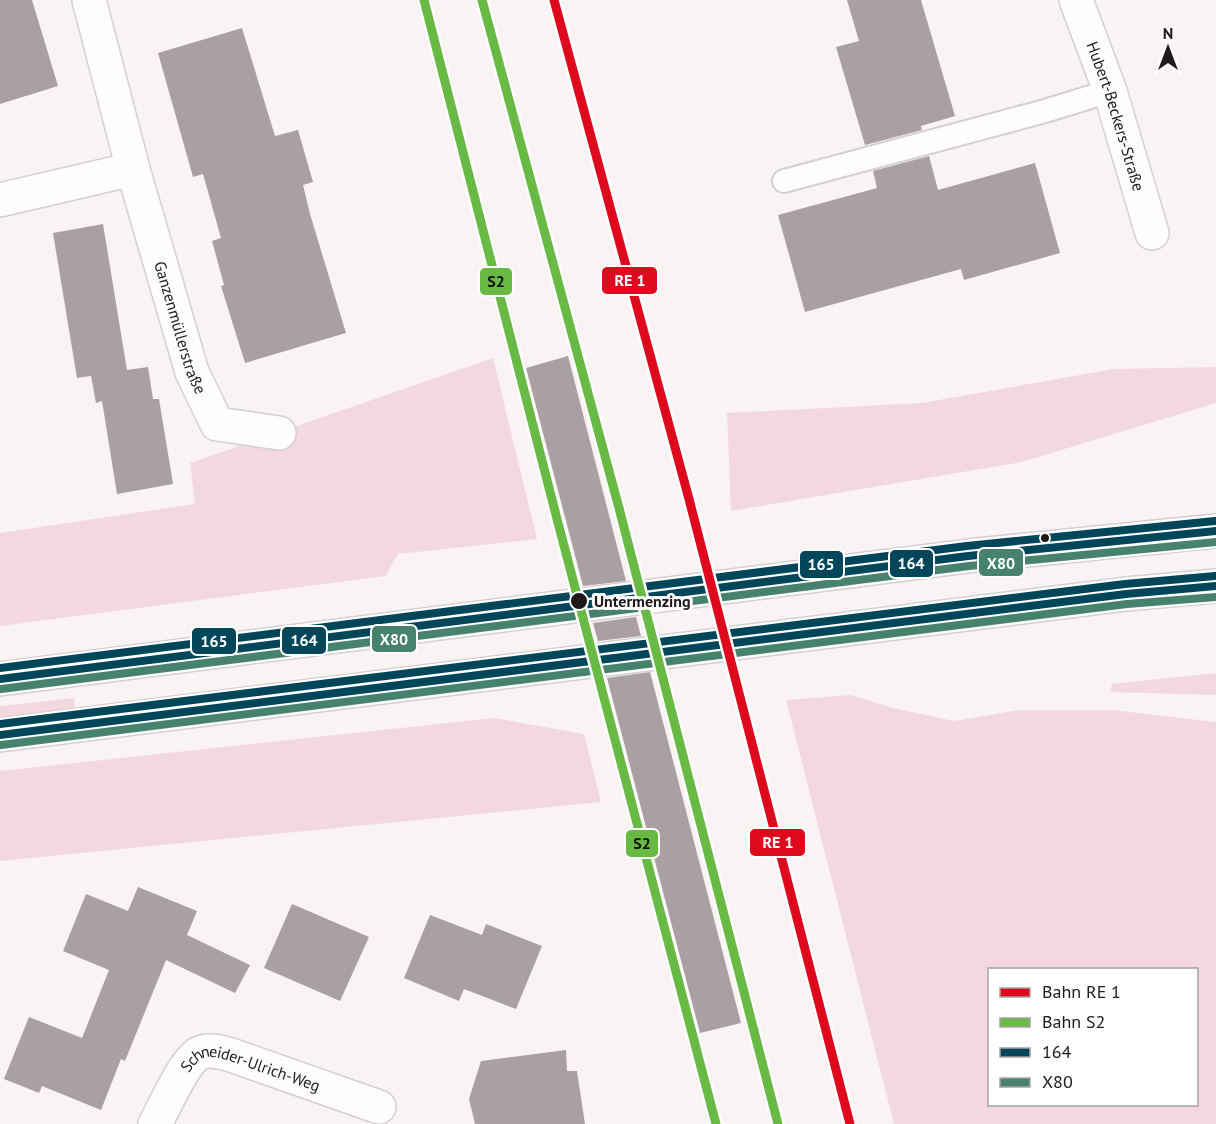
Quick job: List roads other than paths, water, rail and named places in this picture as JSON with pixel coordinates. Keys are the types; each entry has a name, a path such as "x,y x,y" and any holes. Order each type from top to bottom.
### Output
{"main road":[{"name":"Ganzenmüllerstraße","path":"89,0 133,169 192,372 218,424 279,433"},
{"name":"Hubert-Beckers-Straße","path":"1076,0 1110,91 1152,233"},
{"path":"0,200 133,169"},
{"path":"0,679 968,556 1216,531"},
{"path":"0,735 1216,585"},
{"name":"Schneider-Ulrich-Weg","path":"155,1124 187,1065 198,1054 212,1051 231,1055 379,1107"}],"lane":[{"path":"784,181 1045,111 1110,91"}],"rail line":[{"name":"S2","path":"424,0 716,1124"},
{"name":"S2","path":"482,0 619,508 778,1124"}],"place":[{"name":"Untermenzing","path":"579,601"}]}
